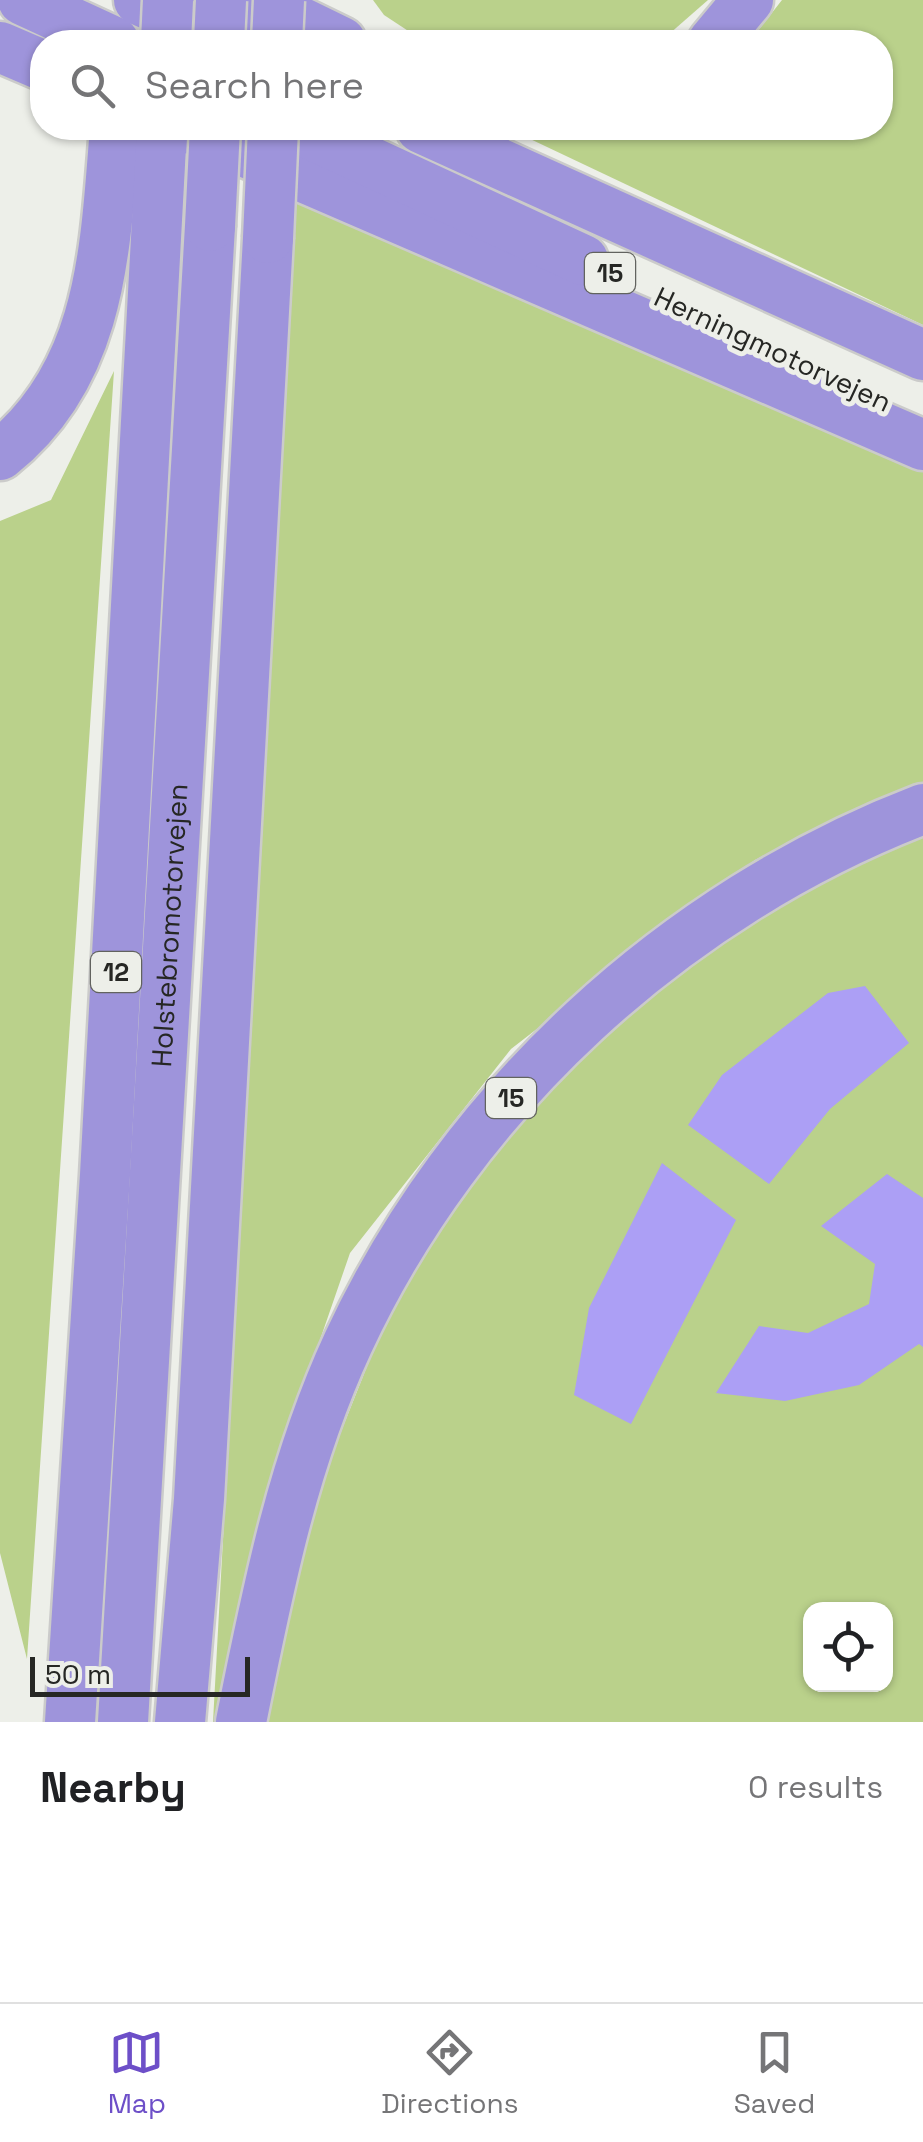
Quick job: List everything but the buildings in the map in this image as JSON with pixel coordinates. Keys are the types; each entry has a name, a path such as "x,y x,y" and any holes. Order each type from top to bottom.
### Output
{"highway":[{"path":"23,0 91,30"},
{"path":"120,30 125,0"},
{"path":"139,0 206,30"},
{"path":"167,30 168,0"},
{"path":"220,30 221,0"},
{"path":"255,0 316,30"},
{"path":"278,30 279,0"},
{"path":"723,30 748,0"},
{"path":"0,46 30,60"},
{"path":"0,455 19,440 64,386 95,309 114,140"},
{"name":"Holstebromotorvejen","path":"70,1722 161,140"},
{"name":"Holstebromotorvejen","path":"122,1722 214,140"},
{"path":"218,140 923,445"},
{"path":"180,1722 199,1499 272,140"},
{"name":"Herningmotorvejen","path":"323,140 923,418"},
{"name":"Herningmotorvejen","path":"448,140 923,354"},
{"name":"15","path":"241,1722 277,1544 320,1414 347,1344 380,1280 454,1164 545,1058 646,966 765,884 871,829 923,809"}],"green space":[{"path":"373,0 708,0 674,30 407,30 384,15"},
{"path":"782,0 923,0 923,325 532,140 893,140 893,30 758,30"},
{"path":"296,203 923,462 923,782 755,860 511,1049 350,1253 265,1499 217,1722 213,1722"},
{"path":"114,371 27,1659 0,1553 0,521 51,500"},
{"path":"923,836 923,1722 265,1722 299,1537 399,1286 553,1069 778,898"}],"shaded area":[{"path":"865,986 909,1043 830,1109 769,1184 688,1125 722,1075 828,993"},
{"path":"662,1163 736,1220 631,1424 574,1395 589,1308"},
{"path":"887,1174 923,1198 923,1347 919,1344 859,1385 785,1401 716,1393 759,1326 808,1333 869,1304 875,1264 821,1226"}]}
